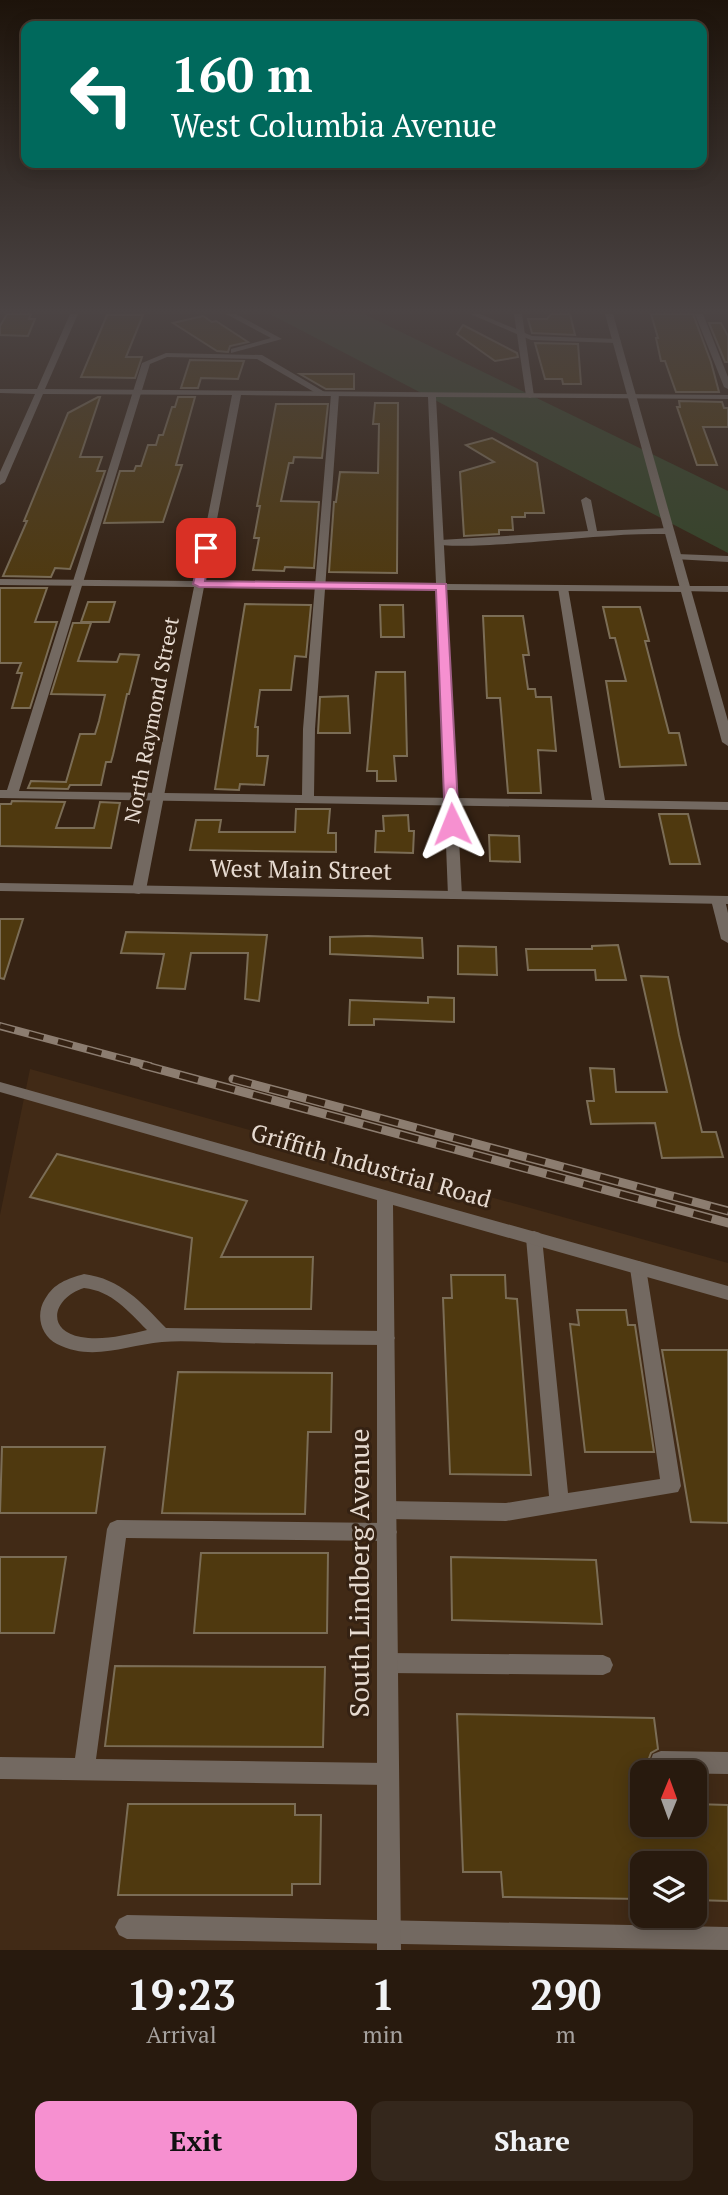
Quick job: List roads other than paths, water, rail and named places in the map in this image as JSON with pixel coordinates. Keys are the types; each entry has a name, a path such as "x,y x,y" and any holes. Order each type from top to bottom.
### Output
{"street":[{"path":"0,482 34,405"},
{"path":"133,405 78,583 6,794 728,806"},
{"name":"North Raymond Street","path":"139,890 235,405"},
{"path":"308,799 309,729 329,405"},
{"path":"433,405 455,896"},
{"path":"634,405 728,742"},
{"path":"586,500 593,534"},
{"path":"440,543 482,543 669,531"},
{"path":"677,557 728,559"},
{"path":"0,582 728,589"},
{"path":"564,588 598,804"},
{"name":"West Main Street","path":"0,887 723,900"},
{"path":"723,900 728,939"},
{"name":"Griffith Industrial Road","path":"0,1087 728,1293"},
{"name":"South Lindberg Avenue","path":"385,1195 389,1941"},
{"path":"534,1238 559,1504"},
{"path":"387,1510 506,1512 671,1486 638,1268"},
{"path":"162,1335 127,1301 111,1288 97,1282 84,1282 62,1290 53,1299 46,1316 49,1326 58,1335 80,1344 120,1342 162,1335 386,1338"},
{"path":"83,1769 117,1529 387,1532"},
{"path":"388,1663 603,1665"},
{"path":"707,1763 728,1763"},
{"path":"0,1768 388,1774"},
{"path":"127,1927 389,1941 728,1939"}],"railway":[{"path":"0,1026 150,1066"},
{"path":"143,1065 728,1223"},
{"path":"233,1079 728,1211"}]}
